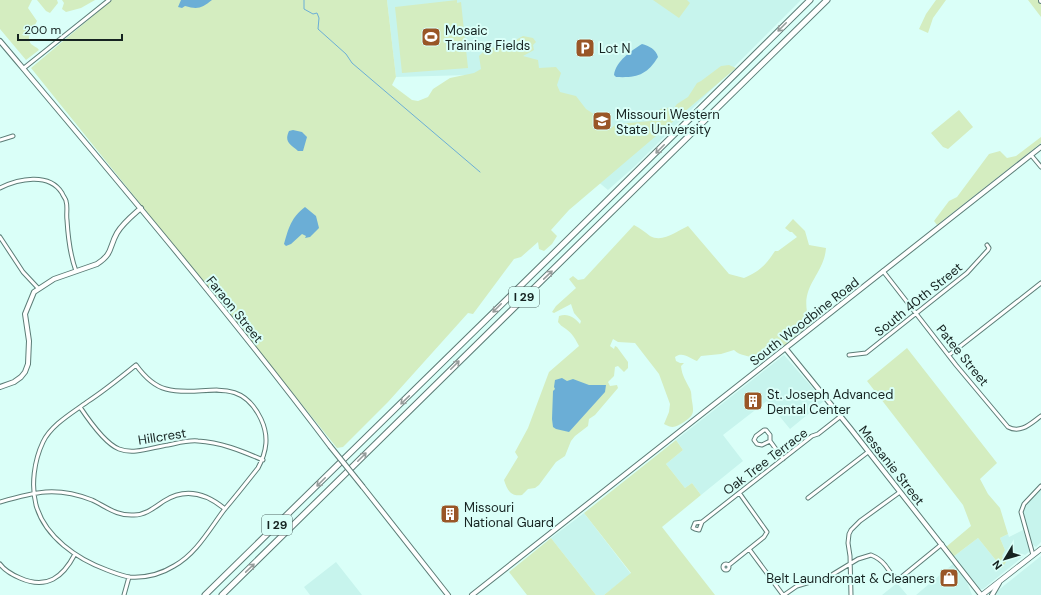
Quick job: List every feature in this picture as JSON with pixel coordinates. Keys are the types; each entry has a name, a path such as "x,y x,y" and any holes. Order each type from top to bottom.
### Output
{"highway":[{"name":"I 29","path":"205,595 810,0"},
{"name":"I 29","path":"222,595 827,0"}],"main road":[{"path":"982,595 1041,549"}],"street":[{"path":"24,68 109,0"},
{"name":"Faraon Street","path":"0,41 141,208 448,595"},
{"path":"0,140 13,136"},
{"name":"South Woodbine Road","path":"472,595 1041,147"},
{"path":"1031,155 1041,167"},
{"path":"0,188 19,181 37,179 50,183 60,190 66,201 68,233 76,271"},
{"path":"0,387 14,382 21,377 28,364 29,340 26,314 34,292 54,279 97,264 107,257 116,234 124,223 141,208"},
{"path":"0,237 23,272 38,288"},
{"name":"South 40th Street","path":"849,355 866,353 917,313 967,273 988,250 989,248 987,245"},
{"name":"Patee Street","path":"883,271 1008,427 1015,430 1024,428 1041,416"},
{"path":"949,355 1041,283"},
{"name":"Messanie Street","path":"786,349 982,595"},
{"path":"136,366 149,380 166,389 180,391 214,389 227,390 245,398 260,416 266,432 267,442 258,468 199,544 181,562 161,573 149,576 129,577 96,566 75,554 49,530 42,520 36,505 34,493 35,467 43,441 57,425 80,407 136,366"},
{"name":"Hillcrest","path":"80,407 96,429 119,449 133,451 143,450 188,441 199,441 221,444 243,451 262,460"},
{"name":"Oak Tree Terrace","path":"702,522 740,494 758,477 812,436 818,434 840,416"},
{"path":"770,441 759,445 754,440 756,436 766,430 770,435 770,441 782,459"},
{"path":"808,498 868,452"},
{"path":"1033,555 1021,512 1024,504 1041,486"},
{"path":"0,502 34,493 54,491 70,493 93,501 112,512 135,515 152,510 175,495 187,494 206,496 225,509"},
{"path":"851,595 848,534 851,530 900,492"},
{"path":"729,565 764,537 768,532 740,494"},
{"path":"749,549 784,595 796,586 830,576 863,557 871,555 880,561 894,577 898,579 942,544"},
{"path":"0,564 15,576 31,582 40,583 54,579 62,573 75,554"},
{"path":"124,595 129,577"},
{"path":"992,595 1001,580"}],"shaded area":[{"name":"Missouri Western State University","path":"387,0 801,0 635,166 608,190 469,75 396,77"},
{"path":"784,355 824,401 790,429 767,401 723,435 743,461 701,495 692,483 685,488 666,464 683,450 676,440"},
{"path":"1041,488 1041,542 1036,547 1033,545 1027,530 1023,512 1025,504"},
{"path":"584,513 631,574 604,595 596,595 551,538"},
{"path":"1023,530 1030,551 983,589 978,589 953,557 978,538 1002,568 1002,556 1005,550 1000,538 1008,534 1009,537"},
{"path":"1041,556 1041,595 994,595 996,592"},
{"path":"336,562 362,595 310,595 304,587"},
{"path":"953,564 967,582 972,595 916,595"},
{"path":"897,583 907,595 882,595"}],"green space":[{"path":"0,0 32,0 28,8 37,21 29,35 29,41 39,50 26,60 0,29"},
{"path":"37,0 57,0 58,3 50,13 46,11"},
{"path":"62,0 95,0 81,8 66,12 62,9 64,3"},
{"path":"112,0 387,0 396,77 392,85 412,100 418,101 428,97 433,89 450,78 474,73 481,69 479,56 486,49 510,43 523,36 533,38 536,42 533,45 534,50 523,56 538,60 539,68 556,67 561,73 557,85 560,92 576,96 586,109 606,122 608,130 617,124 651,121 660,110 665,108 674,108 677,104 688,97 697,83 721,66 729,65 736,68 569,210 551,230 557,236 552,244 544,251 539,249 538,242 521,257 514,259 473,314 468,313 388,402 343,447 337,448 31,68"},
{"name":"Mosaic Training Fields","path":"457,0 457,3 461,2 468,68 402,73 395,7"},
{"path":"653,0 687,0 690,3 679,18"},
{"path":"936,0 946,0 933,18 928,33 919,29 926,14"},
{"path":"1028,0 1038,0 1041,4 1041,17"},
{"path":"959,110 973,127 948,149 943,147 931,133"},
{"path":"1041,137 1041,143 937,225 934,221 949,201 957,197 989,154 1000,151 1007,158 1016,156"},
{"path":"793,219 805,231 809,245 826,248 821,266 809,289 807,298 806,308 809,319 814,321 784,346 782,345 755,359 734,350 721,354 701,356 697,361 684,355 678,355 675,357 676,361 684,363 681,366 684,378 691,390 693,411 687,420 674,427 664,424 669,412 670,404 659,374 635,343 618,342 613,339 610,346 614,349 615,346 617,347 628,362 628,368 624,372 618,366 615,367 614,376 608,382 610,386 617,385 618,388 595,415 589,419 588,426 575,436 571,441 565,456 556,462 539,485 535,488 528,489 522,495 515,495 510,492 504,480 518,457 515,452 528,428 549,372 579,346 572,335 558,322 559,316 568,315 580,324 581,321 574,313 571,304 554,313 552,312 556,306 576,288 569,279 573,276 578,280 584,279 634,225 655,238 670,236 688,226 729,274 744,278 754,273 765,264 775,251 778,251 797,237 785,228"},
{"path":"907,348 997,463 980,479 988,494 1000,508 1008,534 1000,538 1005,550 1002,556 1006,562 1002,568 978,538 953,557 946,547 971,526 963,505 867,381"},
{"path":"676,440 683,450 666,464 685,488 692,483 701,495 662,527 715,595 604,595 631,573 584,513"},
{"path":"551,538 596,595 527,595 509,572"}],"water":[{"path":"181,0 212,0 200,8 185,6 182,8 178,7"},
{"path":"642,44 650,47 656,52 658,57 654,63 645,72 636,76 616,77 614,75 615,70 621,61"},
{"path":"293,130 302,132 307,137 303,151 298,151 290,144 287,138 289,131"},
{"path":"305,207 316,216 319,228 310,237 305,238 306,236 302,234 291,244 286,246 284,244 291,223"},
{"path":"562,378 567,381 573,379 589,385 606,385 605,392 569,432 553,427 553,391 555,389 555,380"}],"waterway":[{"path":"304,0 304,9 313,14 317,13 319,18 318,29 346,54 352,63 480,172"}],"place":[{"name":"Mosaic Training Fields","path":"431,37"},
{"name":"Lot N","path":"585,48"},
{"name":"Missouri Western State University","path":"602,121"},
{"name":"St. Joseph Advanced Dental Center","path":"753,401"},
{"name":"Missouri National Guard","path":"450,514"},
{"name":"Belt Laundromat & Cleaners","path":"949,578"}]}
